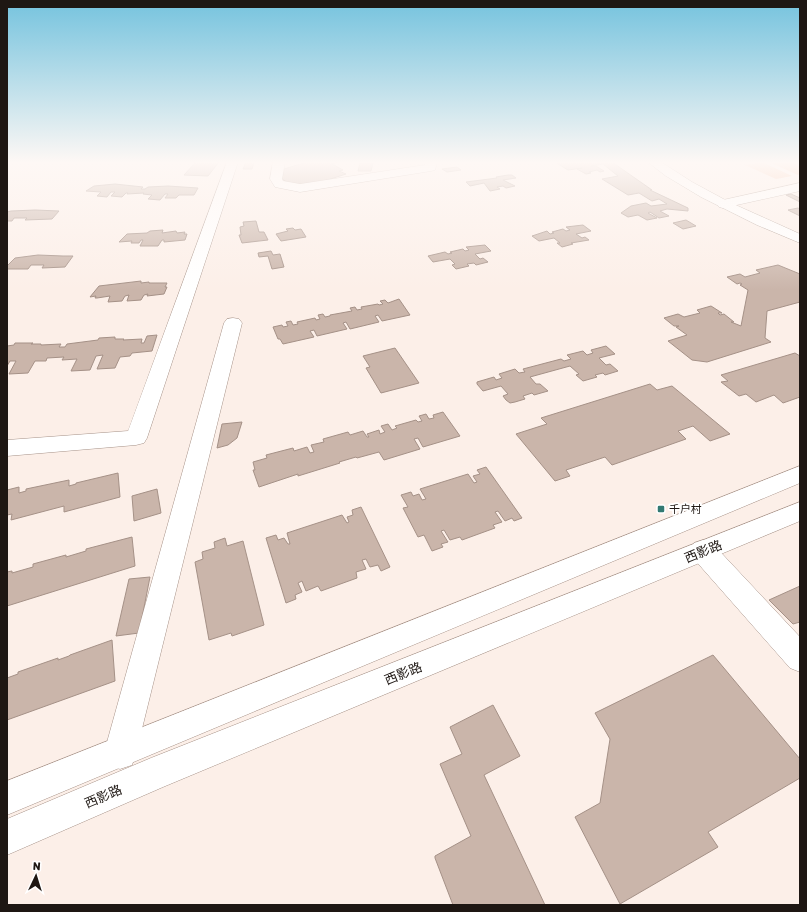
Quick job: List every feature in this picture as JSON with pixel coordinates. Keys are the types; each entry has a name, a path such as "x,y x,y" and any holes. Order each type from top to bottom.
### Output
{"street":[{"path":"7,448 136,438 218,205"},
{"path":"724,205 800,239"},
{"path":"751,205 800,226"},
{"path":"120,753 233,323"},
{"path":"7,798 800,474"},
{"name":"西影路","path":"7,837 151,775 800,511"},
{"path":"703,551 800,658"}],"building":[{"path":"649,205 651,206 681,205 688,208 688,211 667,209 660,211 669,216 659,218 650,212 648,213 657,218 647,220 638,215 628,217 621,213 631,206"},
{"path":"800,209 800,216 788,210"},
{"path":"35,210 59,211 52,219 25,220 27,218 14,218 12,221 7,221 7,212"},
{"path":"686,220 696,226 683,229 673,223"},
{"path":"256,221 259,232 264,232 268,240 242,243 239,235 241,235 240,227 244,226 243,222"},
{"path":"583,225 591,231 576,234 589,240 571,243 573,244 562,247 554,238 539,241 532,236 547,231 550,234 563,229 566,231 570,230 566,227"},
{"path":"293,228 295,230 301,229 306,237 281,241 276,234 288,231 286,229"},
{"path":"163,230 162,233 176,231 177,233 185,232 184,234 187,234 185,240 164,242 164,240 162,240 158,246 140,246 143,240 139,243 131,243 132,241 119,242 127,234 147,233 150,231"},
{"path":"485,245 491,251 475,254 480,259 483,258 488,262 476,265 474,263 467,264 469,266 456,269 452,265 455,264 450,259 433,262 428,256 445,252 448,254 452,253 450,252 463,249 465,251 469,250 466,247"},
{"path":"271,251 273,255 280,254 284,267 272,269 268,256 259,257 258,253"},
{"path":"38,255 73,256 65,267 42,268 44,265 31,265 28,269 7,269 7,266 15,258"},
{"path":"778,265 800,274 800,302 767,311 765,338 771,342 707,362 692,360 668,341 687,335 676,327 679,326 674,326 664,318 678,314 684,317 700,313 697,310 711,306 722,313 718,313 720,315 724,314 734,322 731,322 741,326 748,290 740,285 742,284 737,284 727,277 740,274 745,277 760,273 756,270"},
{"path":"141,281 141,283 167,283 165,287 167,287 164,294 144,295 141,300 127,301 129,295 125,296 122,301 108,302 110,296 97,298 95,298 96,296 90,297 99,286"},
{"path":"399,299 410,315 382,321 378,315 375,316 379,322 350,329 346,322 343,323 347,329 317,336 314,330 310,331 314,337 283,344 280,339 278,339 273,327 282,325 283,327 288,326 286,322 291,321 293,325 298,324 297,322 315,318 316,320 320,319 318,315 323,314 325,317 352,311 350,308 355,307 357,310 362,309 361,307 383,304 380,301 385,300 388,303"},
{"path":"157,335 152,351 132,353 130,356 120,357 115,368 97,369 103,355 96,356 90,370 71,371 77,359 62,360 64,357 47,358 46,361 35,361 28,373 9,374 16,361 10,361 7,366 7,346 14,345 15,343 33,343 31,344 41,345 61,344 59,347 65,347 67,344 98,340 99,338 115,337 115,339 124,339 123,340 142,339 141,343 144,343 147,336"},
{"path":"606,346 615,354 599,358 606,365 610,364 618,371 605,375 603,373 595,375 597,377 583,381 576,375 579,374 570,366 530,377 536,384 540,384 548,391 523,396 525,399 515,402 510,403 506,400 503,396 508,394 501,386 483,391 477,384 477,382 494,377 496,380 502,378 499,374 515,369 519,373 525,372 523,369 561,359 564,361 571,359 567,355 583,351 587,355 593,353 591,350"},
{"path":"395,348 419,383 381,393 366,368 370,367 363,356"},
{"path":"795,353 800,356 800,397 783,403 774,395 756,402 746,394 739,396 721,382 728,381 721,375"},
{"path":"650,384 657,390 672,386 730,434 710,441 693,426 678,431 686,439 612,465 605,457 566,470 570,476 555,481 516,434 547,424 541,418"},
{"path":"443,412 460,436 423,447 418,438 414,439 420,449 384,460 379,452 356,457 259,487 253,470 255,470 253,462 267,458 266,455 293,448 294,451 307,447 310,453 314,452 311,445 324,442 323,439 348,432 350,435 363,431 367,437 369,437 367,434 379,430 380,434 385,432 381,426 388,424 392,430 397,428 395,426 416,420 418,422 422,421 419,416 426,414 429,419 434,418 433,415"},
{"path":"242,422 237,438 228,445 217,448 222,424"},
{"path":"486,467 522,518 514,521 512,518 505,521 498,511 495,512 502,522 493,525 495,528 462,540 460,537 450,540 444,530 441,531 448,542 441,544 443,547 432,551 424,535 418,537 403,508 408,507 401,495 411,492 413,496 419,494 422,500 426,499 420,489 468,474 474,483 477,482 473,476 480,474 477,470"},
{"path":"118,473 120,497 64,512 64,506 11,520 12,514 7,515 7,490 19,487 19,493 26,491 26,489 69,480 69,486"},
{"path":"157,489 161,513 134,521 132,496"},
{"path":"361,507 390,567 381,571 378,565 370,567 366,559 362,560 366,569 356,572 357,578 321,591 318,586 306,591 302,581 298,583 302,592 295,595 296,599 286,603 266,538 276,535 278,540 284,538 288,544 290,544 287,533 342,515 347,523 349,522 347,517 353,515 352,510"},
{"path":"132,537 135,566 7,606 7,572 12,571 12,573 33,567 33,564 66,555 66,557 86,551 86,549"},
{"path":"225,538 227,546 243,541 264,625 232,636 231,633 209,640 195,562 203,559 202,552 215,548 214,542"},
{"path":"150,577 139,633 116,636 129,579"},
{"path":"800,586 800,622 793,624 769,600"},
{"path":"112,640 115,681 7,720 7,678 18,674 18,672 58,658 58,660"},
{"path":"713,655 800,759 800,778 708,832 718,847 620,904 575,817 600,803 610,739 595,713"},
{"path":"493,705 520,756 484,775 545,905 453,905 435,858 435,856 471,836 440,764 462,754 450,727"}],"place":[{"name":"千户村","path":"661,509"}]}
